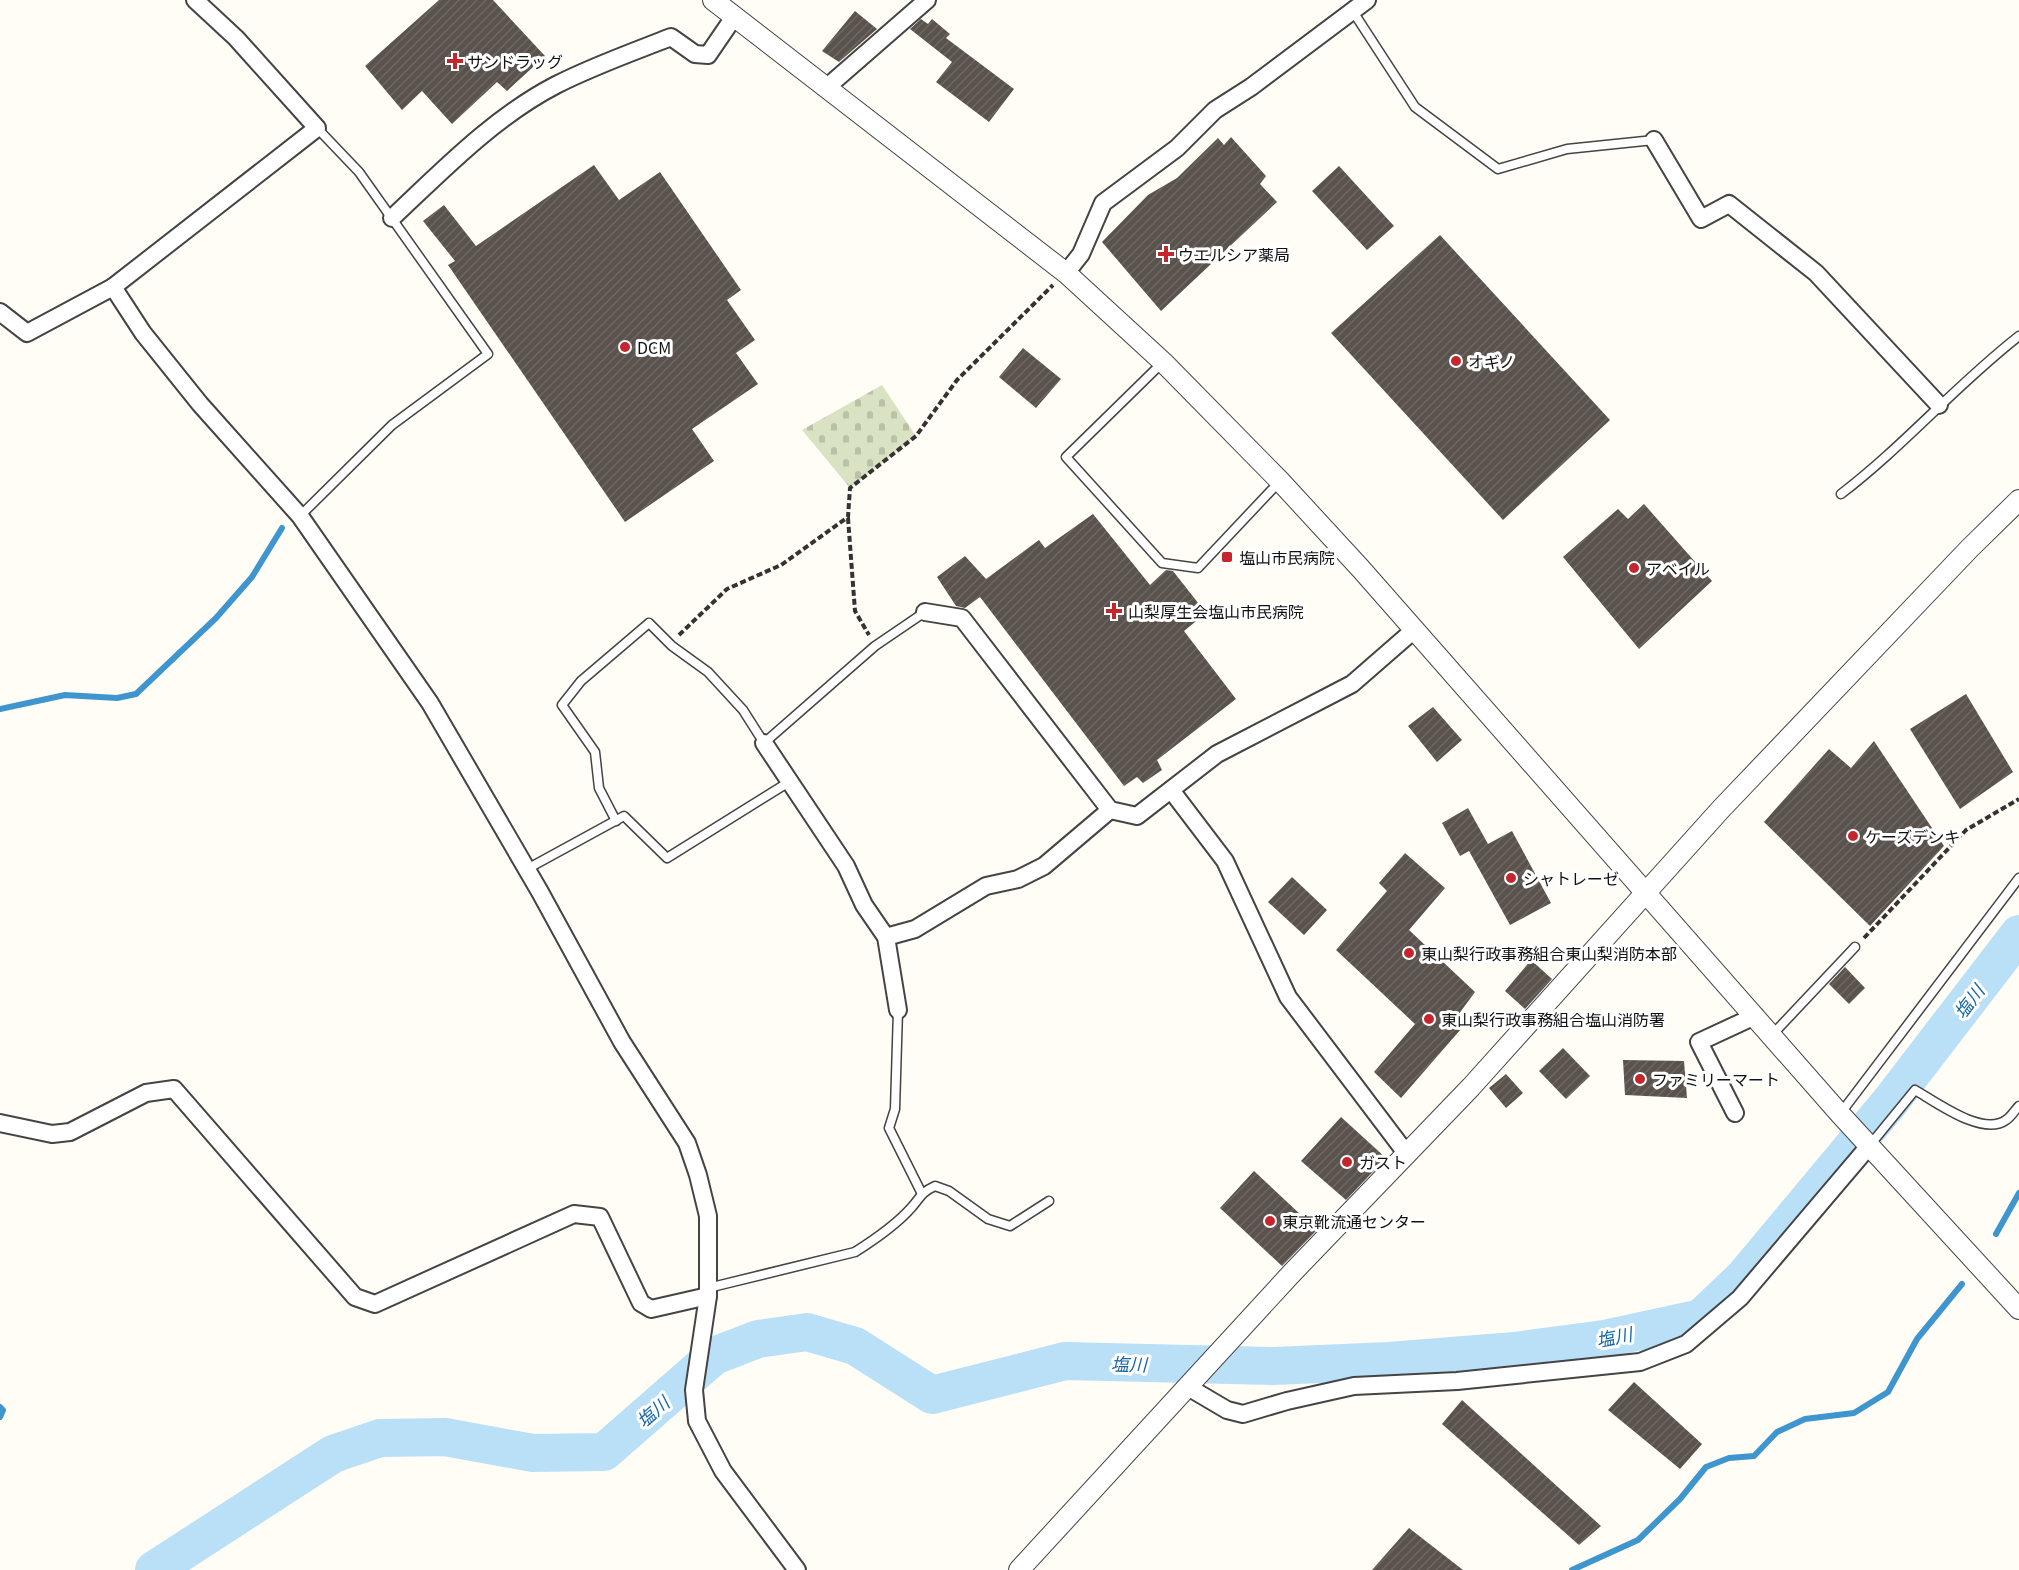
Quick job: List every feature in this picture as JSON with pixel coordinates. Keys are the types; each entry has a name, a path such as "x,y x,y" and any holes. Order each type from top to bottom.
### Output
{"street":[{"path":"0,312 27,333 112,286 317,128 236,38 195,0"},
{"path":"712,0 1066,273 1163,362 1280,481 1647,892 1840,1114 2019,1309"},
{"path":"826,88 927,0"},
{"path":"1066,273 1081,254 1103,203 1177,148 1215,111 1251,87 1367,0"},
{"path":"392,218 449,164 512,113 555,85 671,37 694,54 708,55 734,17"},
{"path":"1654,140 1701,219 1729,204 1816,273 1939,405"},
{"path":"112,286 143,333 200,404 300,516 430,704 527,869 622,1042 687,1143 698,1174 708,1216 708,1292 694,1390 697,1420 723,1471 797,1570"},
{"path":"1019,1570 1243,1327 1471,1087 1729,801 1970,548 2019,500"},
{"path":"924,612 962,618 1110,810 1137,816 1217,754 1352,684 1414,630"},
{"path":"764,743 846,866 864,905 886,937 898,1010"},
{"path":"1171,790 1225,861 1288,997 1406,1153"},
{"path":"886,937 915,929 986,886 1018,879 1044,866 1110,810"},
{"path":"1735,1113 1700,1042 1755,1016"},
{"path":"0,1123 52,1134 70,1132 146,1093 174,1089 356,1297 375,1304 404,1293 574,1214 600,1217 641,1304 651,1310 708,1292"},
{"path":"1188,1388 1227,1410 1243,1414 1287,1401 1354,1386 1457,1382 1640,1362 1686,1344 1740,1298 1869,1146"}],"lane":[{"path":"1352,10 1415,107 1498,169 1567,149 1654,140"},
{"path":"300,516 392,425 488,354 359,172 317,128"},
{"path":"1840,494 1880,464 1979,367 2019,336"},
{"path":"1163,362 1066,457 1162,563 1198,568 1280,481"},
{"path":"616,821 599,788 595,752 562,705 581,681 649,623 670,644 708,672 743,710 764,743 875,646 924,612"},
{"path":"527,869 624,816 667,858 789,782"},
{"path":"1840,1114 2019,878"},
{"path":"1772,1035 1855,947"},
{"path":"898,1010 895,1109 889,1128 921,1192"},
{"path":"1869,1146 1915,1090 1966,1119 1989,1126 2005,1121 2019,1106"},
{"path":"708,1292 855,1252 874,1240 911,1208 921,1192 935,1186 949,1191 988,1219 1010,1226 1049,1201"}],"path":[{"path":"875,646 855,611 848,517 850,488 916,436 957,380 1066,273"},
{"path":"670,644 727,589 781,565 848,517"},
{"path":"1855,947 1966,831 2019,799"}],"green space":[{"path":"882,385 916,436 850,488 802,430"}],"building":[{"name":"サンドラッグ","path":"439,0 493,0 545,56 507,91 497,82 452,124 422,91 402,110 365,66"},
{"path":"855,11 877,29 839,62 822,51"},
{"path":"921,19 928,24 932,19 950,34 946,38 1014,89 989,122 936,82 952,62 910,29"},
{"path":"1231,137 1266,176 1260,184 1277,202 1161,311 1102,242 1148,195 1177,178 1218,138 1224,145"},
{"name":"DCM","path":"594,165 619,200 660,172 741,290 727,300 755,340 736,353 758,384 692,429 714,461 625,522 448,265 455,261 423,221 444,205 476,246"},
{"path":"1339,166 1394,226 1367,250 1312,191"},
{"name":"オギノ","path":"1440,235 1610,420 1503,520 1331,333"},
{"path":"1023,348 1061,379 1036,408 999,377"},
{"path":"1644,504 1712,581 1639,649 1563,557 1618,509 1628,519"},
{"path":"1093,514 1150,585 1166,570 1173,571 1206,613 1184,631 1236,699 1157,760 1162,770 1143,783 1137,777 1124,786 980,597 965,608 956,606 937,577 965,556 986,579 1039,540 1045,548"},
{"path":"1966,694 2013,772 1960,809 1910,729"},
{"path":"1433,707 1462,740 1437,762 1408,726"},
{"path":"1874,741 1944,846 1870,926 1764,822 1829,749 1851,768"},
{"name":"シャトレーゼ","path":"1468,808 1488,844 1512,831 1551,903 1510,925 1469,851 1460,856 1442,823"},
{"path":"1405,853 1445,888 1409,930 1475,992 1453,1022 1461,1029 1401,1098 1374,1072 1415,1024 1336,950 1387,891 1379,883"},
{"path":"1292,877 1327,910 1304,935 1268,902"},
{"path":"1531,960 1552,979 1525,1009 1505,991"},
{"path":"1845,967 1865,988 1849,1004 1829,984"},
{"path":"1563,1048 1590,1076 1566,1099 1539,1071"},
{"path":"1623,1060 1684,1061 1687,1098 1625,1095"},
{"path":"1506,1074 1523,1093 1506,1108 1489,1088"},
{"name":"ガスト","path":"1341,1117 1386,1158 1346,1200 1301,1161"},
{"name":"東京靴流通センター","path":"1254,1171 1317,1230 1282,1266 1220,1208"},
{"path":"1634,1382 1702,1444 1680,1469 1608,1410"},
{"path":"1462,1400 1601,1526 1579,1545 1442,1424"},
{"path":"1409,1528 1463,1570 1372,1570"}],"waterway":[{"path":"0,709 65,695 117,698 136,694 216,618 252,577 282,528"},
{"name":"塩川","path":"154,1570 333,1454 380,1438 445,1437 533,1453 604,1452 714,1356 758,1339 807,1332 855,1346 932,1395 1065,1361 1274,1366 1389,1361 1515,1351 1604,1339 1701,1318 1744,1277 1890,1102 2019,934"},
{"path":"1996,1234 2019,1193"},
{"path":"1572,1570 1638,1540 1680,1499 1706,1467 1729,1458 1754,1456 1777,1432 1805,1419 1854,1413 1888,1392 1917,1339 1962,1284"},
{"path":"0,1407 3,1410 0,1417"}],"place":[{"name":"サンドラッグ","path":"455,61"},
{"name":"ウエルシア薬局","path":"1166,254"},
{"name":"DCM","path":"625,347"},
{"name":"オギノ","path":"1456,361"},
{"name":"塩山市民病院","path":"1227,557"},
{"name":"アベイル","path":"1634,568"},
{"name":"山梨厚生会塩山市民病院","path":"1114,611"},
{"name":"ケーズデンキ","path":"1853,836"},
{"name":"シャトレーゼ","path":"1511,878"},
{"name":"東山梨行政事務組合東山梨消防本部","path":"1409,953"},
{"name":"東山梨行政事務組合塩山消防署","path":"1429,1019"},
{"name":"ファミリーマート","path":"1640,1079"},
{"name":"ガスト","path":"1347,1162"},
{"name":"東京靴流通センター","path":"1270,1221"}]}
